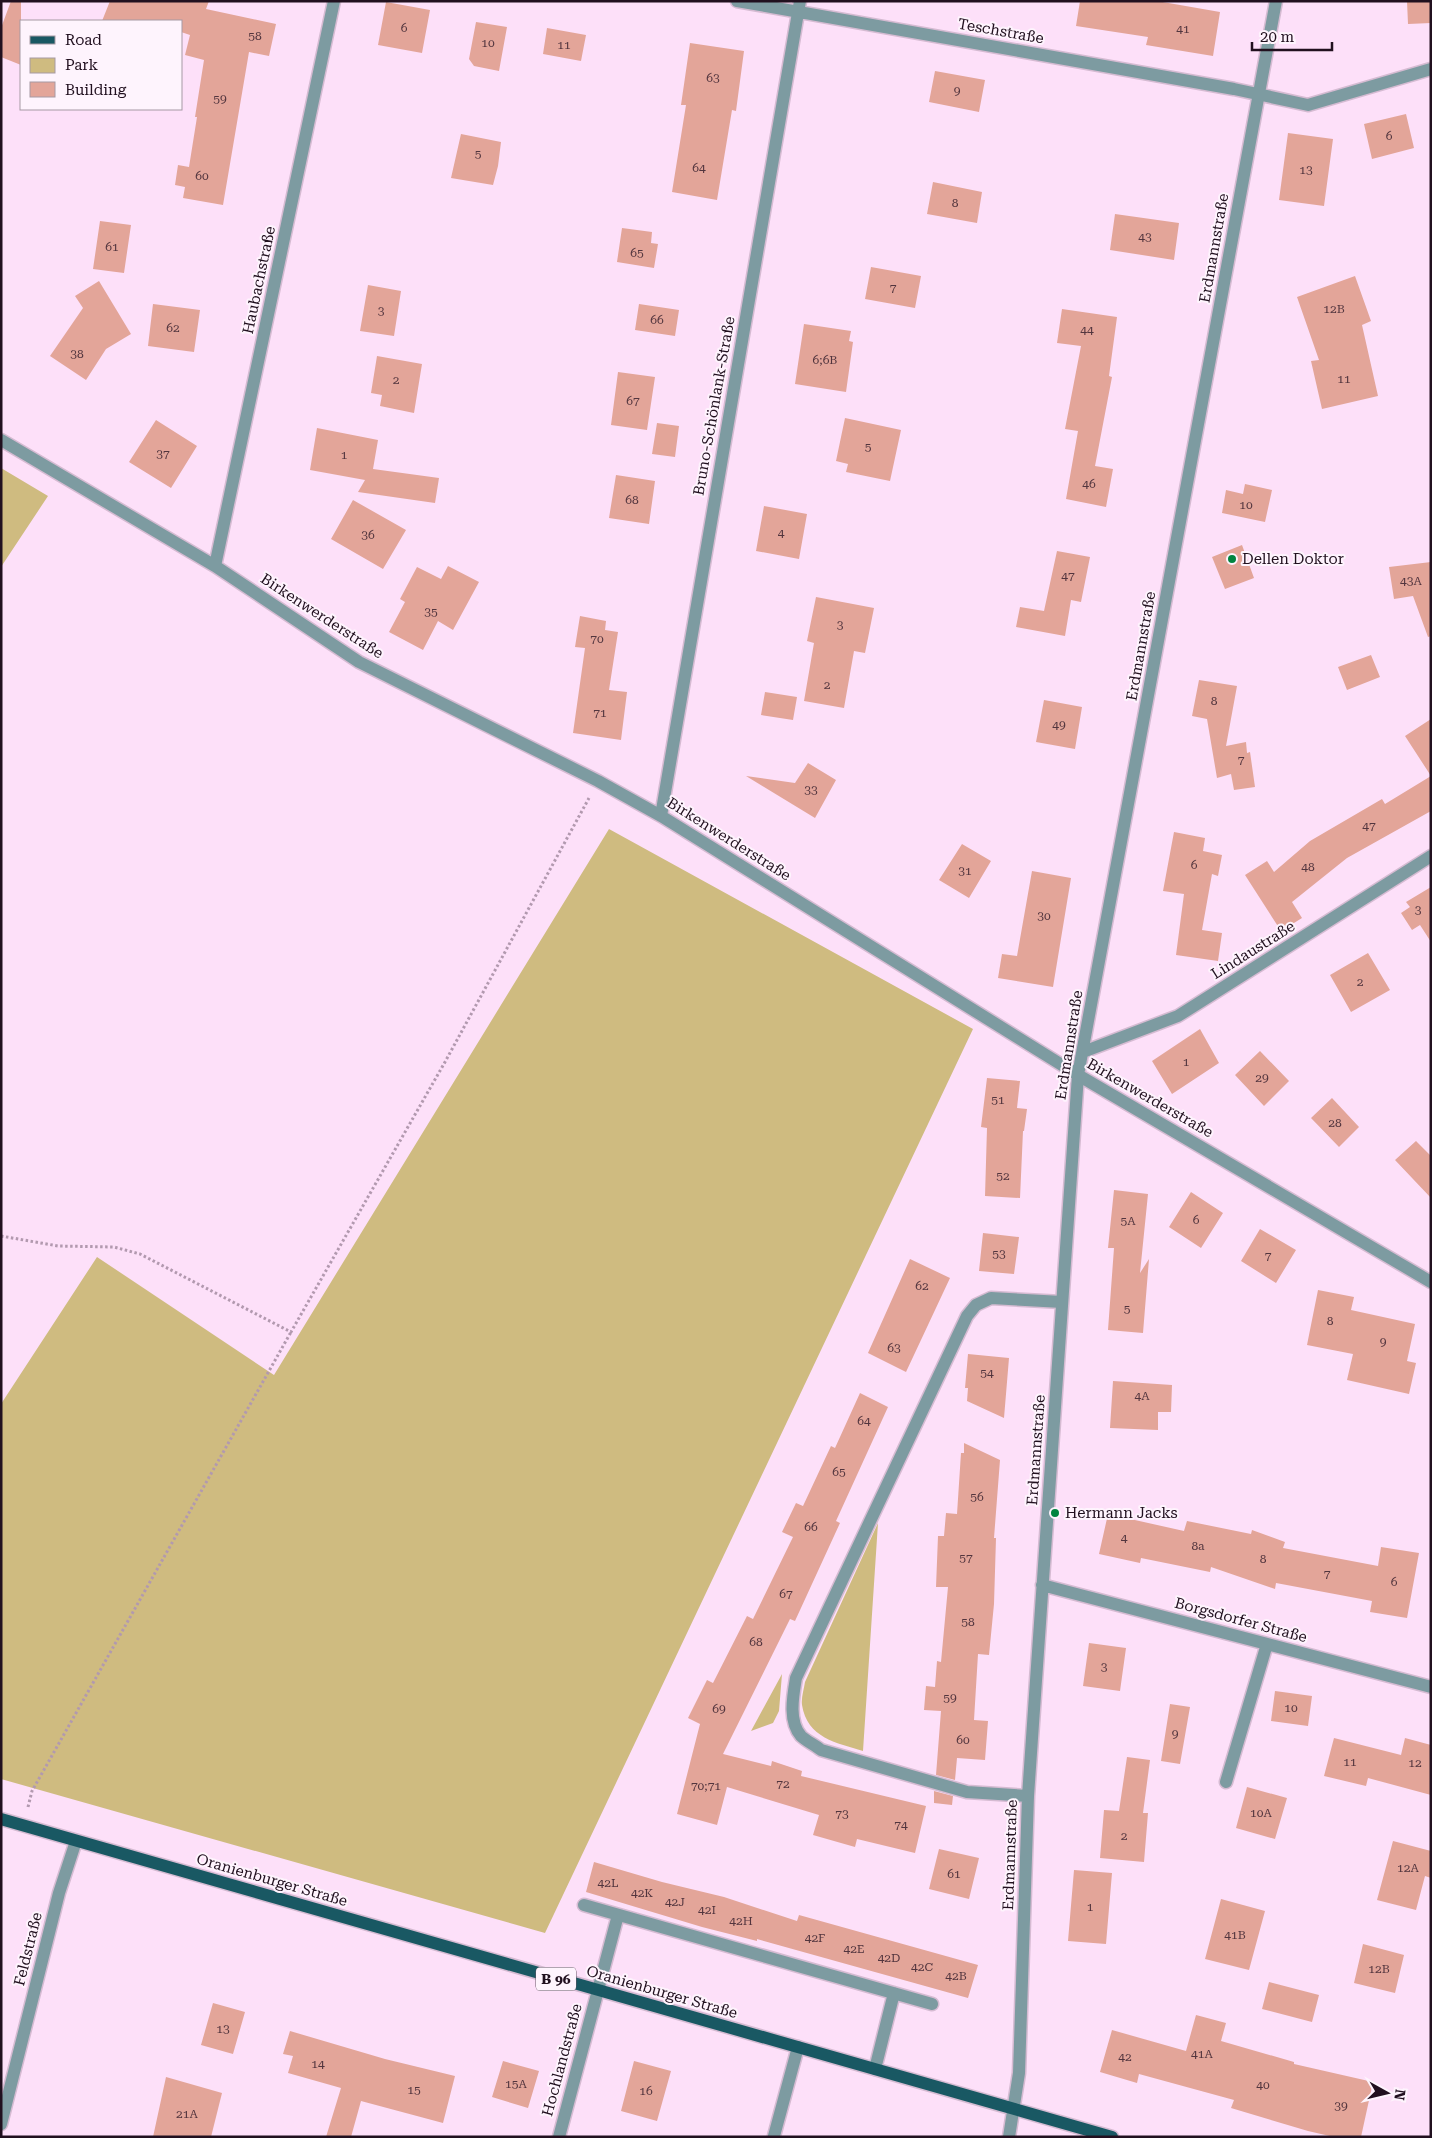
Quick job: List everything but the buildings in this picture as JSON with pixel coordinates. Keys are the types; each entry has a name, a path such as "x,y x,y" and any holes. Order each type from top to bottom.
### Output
{"main road":[{"name":"Oranienburger Straße","path":"1,1819 1112,2137"}],"street":[{"name":"Haubachstraße","path":"215,566 334,1"},
{"name":"Teschstraße","path":"737,1 799,6 1234,89 1258,96 1308,105 1431,69"},
{"name":"Erdmannstraße","path":"1009,2137 1020,2072 1028,1796 1078,1075 1276,1"},
{"name":"Bruno-Schönlank-Straße","path":"661,816 799,6"},
{"name":"Birkenwerderstraße","path":"1,440 215,566 359,662 598,782 661,816 1078,1075 1431,1282"},
{"name":"Lindaustraße","path":"1083,1052 1178,1016 1431,856"},
{"path":"1028,1796 967,1792 821,1750 800,1735 793,1717 793,1698 796,1678 967,1316 976,1305 991,1298 1062,1302"},
{"name":"Borgsdorfer Straße","path":"1042,1585 1431,1687"},
{"path":"1226,1782 1267,1644"},
{"name":"Feldstraße","path":"1,2124 59,1892 76,1842"},
{"path":"584,1905 932,2004"},
{"name":"Hochlandstraße","path":"559,2137 618,1915"},
{"path":"875,2069 894,1993"},
{"path":"774,2136 798,2047"}],"path":[{"path":"23,1825 32,1791 445,1062 598,782"},
{"path":"1,1236 58,1246 114,1247 140,1254 291,1332"}],"green space":[{"path":"1,468 48,496 1,567"},
{"path":"609,829 973,1029 545,1933 1,1779 1,1404 97,1257 274,1375"},
{"path":"878,1523 863,1751 834,1742 817,1732 805,1716 802,1699 805,1682"},
{"path":"782,1674 779,1711 773,1723 751,1731"}],"place":[{"name":"Dellen Doktor","path":"1232,559"},
{"name":"Hermann Jacks","path":"1055,1513"}]}
